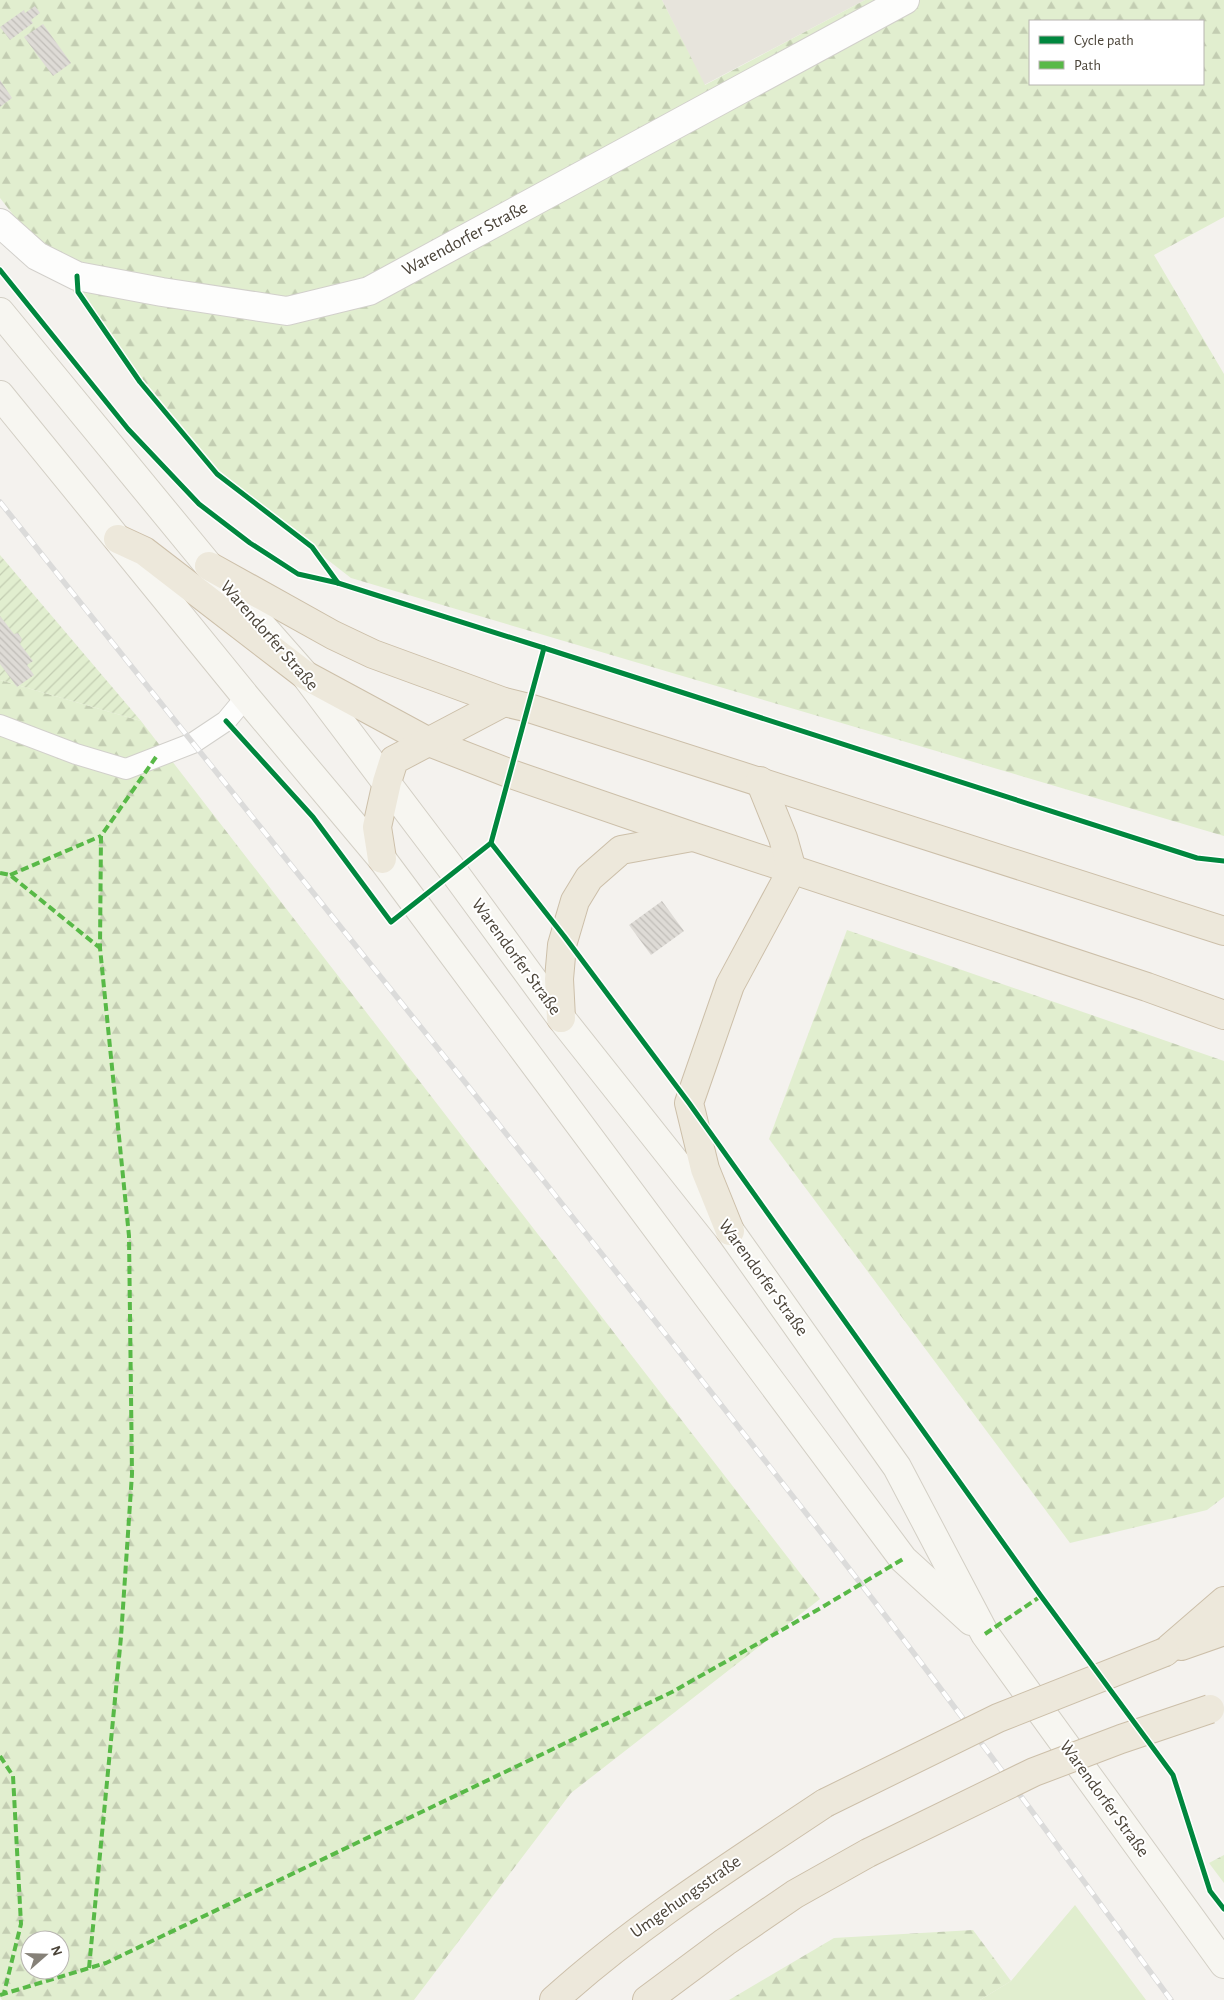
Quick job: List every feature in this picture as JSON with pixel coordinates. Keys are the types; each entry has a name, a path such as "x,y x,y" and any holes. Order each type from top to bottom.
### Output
{"highway":[{"path":"118,539 144,551 305,675 428,742 511,774 694,837 1147,987 1224,1015"},
{"path":"209,566 372,654 504,702 529,708 760,781 1224,931"},
{"path":"382,859 377,827 386,782 394,760 504,702"},
{"path":"730,1231 705,1170 689,1103 730,985 792,870 783,838 760,781"},
{"path":"561,1018 559,979 562,944 575,901 589,878 621,850 694,837"},
{"path":"1165,1652 1224,1601"},
{"name":"Umgehungsstraße","path":"554,2000 594,1964 704,1882 825,1803 998,1718 1165,1652 1224,1631"},
{"path":"1165,1652 1224,1649"},
{"path":"647,2000 795,1894 868,1852 1034,1772 1121,1739 1217,1708"}],"main road":[{"name":"Warendorfer Straße","path":"0,312 209,566 305,675 561,1018 730,1231 897,1467 985,1634 1224,1964"},
{"name":"Warendorfer Straße","path":"0,395 246,697 382,859 903,1559 985,1634"}],"street":[{"name":"Warendorfer Straße","path":"0,223 37,256 77,276 287,312 369,291 905,0"}],"lane":[{"path":"0,725 76,754 126,769 193,743 226,721 246,697"}],"shaded area":[{"path":"662,0 865,0 704,85"}],"green space":[{"path":"0,0 662,0 705,85 865,0 1224,0 1224,217 1154,255 1224,374 1224,836 351,578 217,474 0,198"},
{"path":"0,555 141,721 0,680"},
{"path":"0,680 141,721 820,1599 571,1793 414,2000 2,2000 0,1997"},
{"path":"847,930 1224,1061 1224,1497 1207,1510 1070,1543 769,1139"},
{"path":"1224,1855 1224,1883 1209,1863"},
{"path":"1075,1905 1146,2000 980,2000 1011,1981"},
{"path":"973,1930 1011,1981 980,2000 729,2000 834,1938"}],"building":[{"path":"35,6 40,13 31,20 33,23 10,40 0,27 24,10 25,13"},
{"path":"43,24 71,63 53,76 24,37"},
{"path":"0,80 12,98 0,107"},
{"path":"0,616 14,634 18,633 22,639 20,644 33,661 27,665 34,675 17,687 0,664"},
{"path":"662,901 684,931 651,955 629,925"}],"railway":[{"path":"0,502 512,1141 816,1526 951,1703 1171,2000"}],"marked path":[{"path":"89,1968 121,1637 132,1474 129,1236 100,948 101,836 156,757"},
{"path":"10,875 101,836"},
{"path":"0,873 10,875 100,948"},
{"path":"0,1995 106,1963 672,1692 903,1559"},
{"path":"985,1634 1041,1596"},
{"path":"0,1756 13,1776 21,1924 4,1993"}],"cycle path":[{"path":"0,270 128,429 199,504 250,543 298,574 338,583 544,648 1197,858 1224,861"},
{"path":"77,276 78,292 140,382 217,474 312,547 338,583"},
{"path":"226,721 313,817 391,922 491,843 544,648"},
{"path":"491,843 564,936 689,1103 1041,1596 1173,1775 1210,1891 1224,1909"}]}
